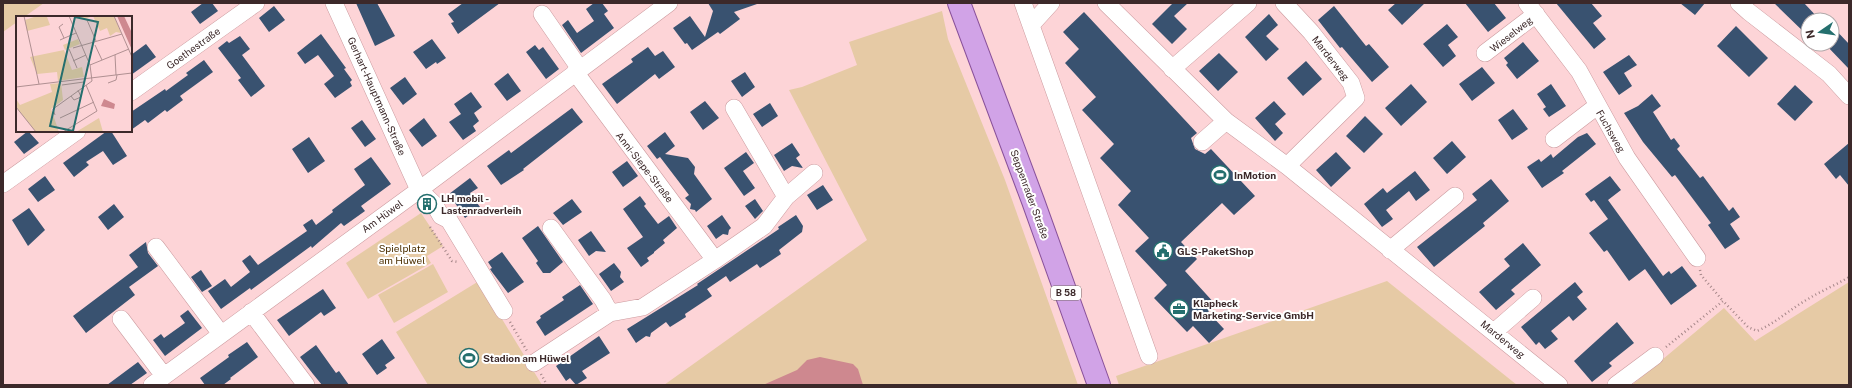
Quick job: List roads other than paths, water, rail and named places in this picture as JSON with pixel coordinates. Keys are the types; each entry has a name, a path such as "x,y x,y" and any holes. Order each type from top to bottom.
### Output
{"main road":[{"name":"Seppenrader Straße","path":"959,3 1034,201 1098,385"}],"street":[{"name":"Goethestraße","path":"132,91 256,3"},
{"name":"Gerhart-Hauptmann-Straße","path":"334,3 419,190"},
{"name":"Am Hüwel","path":"158,381 419,190 577,70 669,3"},
{"path":"1022,3 1149,356"},
{"path":"1030,26 1051,3"},
{"name":"Marderweg","path":"1106,3 1226,120 1287,166 1559,385"},
{"path":"1172,69 1248,3"},
{"name":"Marderweg","path":"1284,3 1311,32 1351,83 1356,98 1287,166"},
{"path":"1739,3 1829,74 1849,96"},
{"name":"Wieselweg","path":"1485,53 1531,8"},
{"name":"Fuchsweg","path":"1531,8 1579,71 1627,158 1697,258"},
{"name":"Anni-Siepe-Straße","path":"542,14 577,70 715,260"},
{"path":"1554,139 1597,106"},
{"path":"734,108 786,197"},
{"path":"1202,142 1226,120"},
{"path":"3,184 76,132"},
{"path":"534,363 610,313 643,308 715,260 764,226 786,197 814,174"},
{"path":"419,190 434,204 441,216 449,220 504,311"},
{"path":"1390,250 1455,196"},
{"path":"551,228 603,300 610,313"},
{"path":"156,247 221,334"},
{"path":"1494,332 1533,298"},
{"path":"251,312 306,385"},
{"path":"121,319 158,381"},
{"path":"1616,385 1655,356"}],"place":[{"name":"InMotion","path":"1220,175"},
{"name":"LH mobil - Lastenradverleih","path":"427,204"},
{"name":"GLS-PaketShop","path":"1163,251"},
{"name":"Klapheck Marketing-Service GmbH","path":"1179,309"},
{"name":"Stadion am Hüwel","path":"469,358"}],"park label":[{"name":"Spielplatz am Hüwel","path":"402,254"}]}
